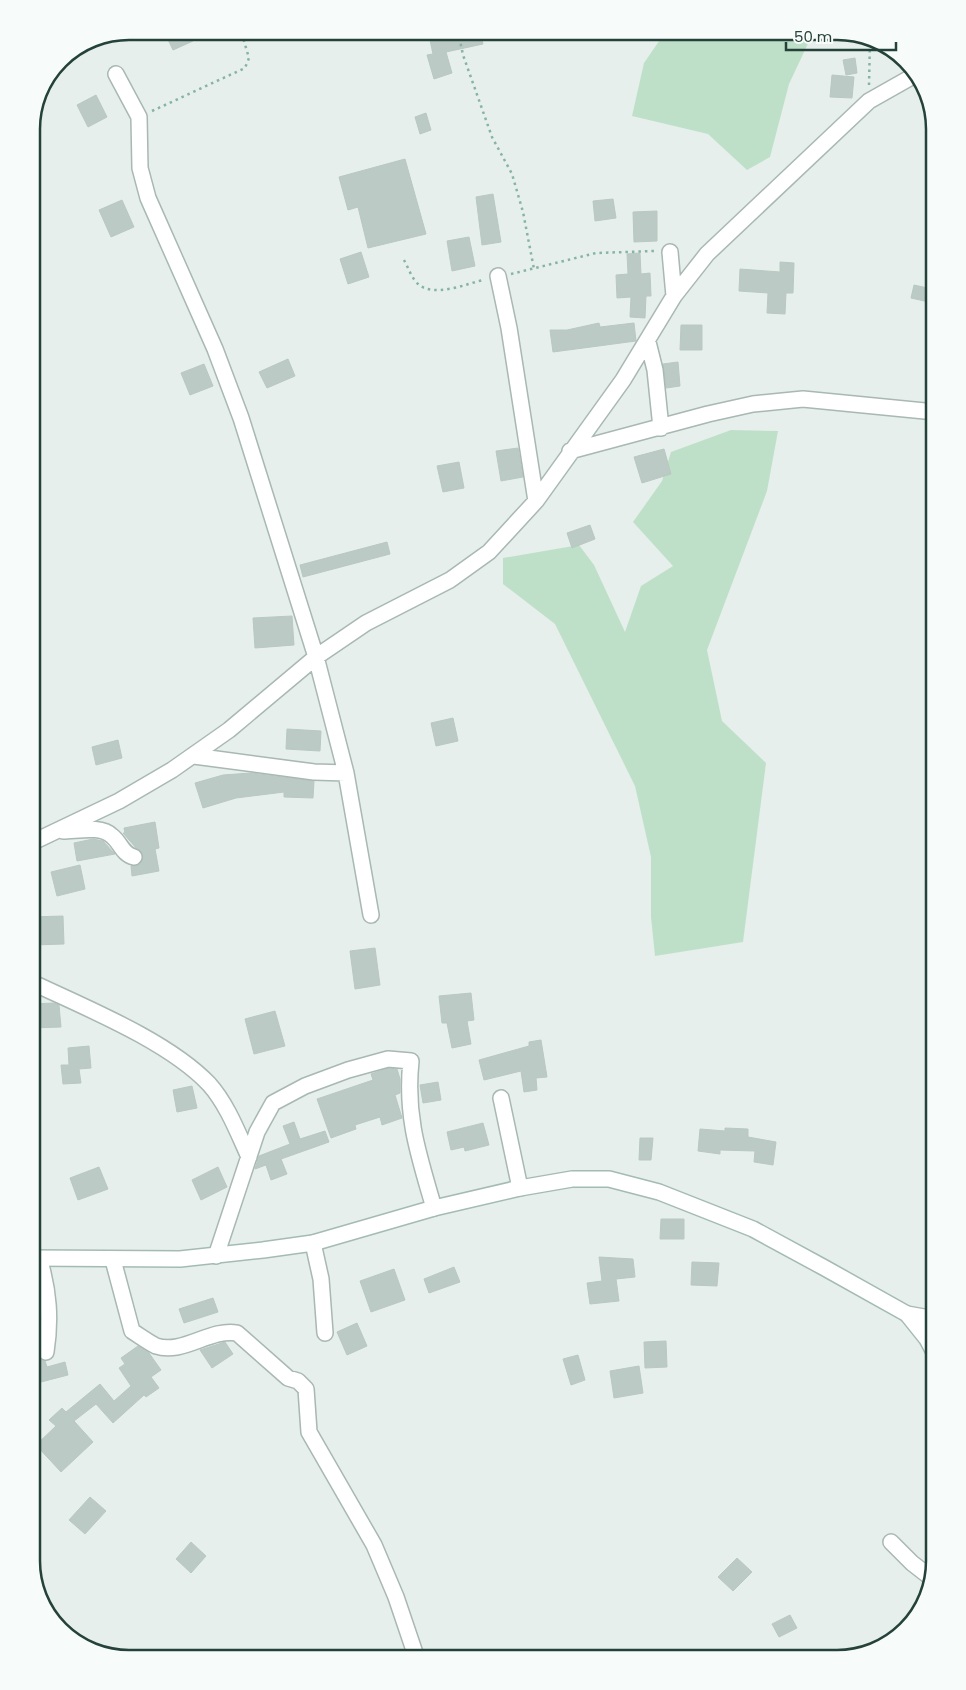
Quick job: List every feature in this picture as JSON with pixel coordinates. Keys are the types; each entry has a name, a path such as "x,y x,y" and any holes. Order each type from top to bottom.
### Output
{"street":[{"path":"116,74 139,117 140,168 148,198 215,350 241,418 316,657 346,773 370,915"},
{"path":"40,839 119,801 194,756 316,657 366,623 450,580 489,552 536,501 570,451 623,380 648,342 674,296 724,236 869,101 910,77"},
{"path":"670,252 674,296"},
{"path":"498,276 509,328 536,501"},
{"path":"648,342 655,370 661,428"},
{"path":"570,451 611,438 661,428 753,404 803,399 926,411"},
{"path":"194,756 314,772 346,773"},
{"path":"56,832 106,831 113,836 125,853 134,857"},
{"path":"40,986 160,1046 188,1065 210,1085 231,1118 249,1157"},
{"path":"216,1256 263,1118 273,1102 348,1070 388,1059 411,1061 409,1105 413,1137 434,1208"},
{"path":"501,1098 520,1188"},
{"path":"40,1258 180,1259 313,1243 434,1208 520,1188 572,1179 608,1179 659,1192 753,1229 907,1314 926,1317"},
{"path":"313,1243 320,1278 324,1334"},
{"path":"113,1260 132,1332 157,1346 173,1348 227,1331 237,1333 288,1378 298,1381 306,1389 309,1432 374,1545 396,1597 414,1650"},
{"path":"40,1274 49,1302 50,1327 46,1352"},
{"path":"907,1314 926,1338"},
{"path":"891,1542 925,1573"}],"path":[{"path":"139,117 245,68 249,58 244,40"},
{"path":"460,40 463,56 492,137 512,174 523,212 534,268"},
{"path":"869,101 870,46"},
{"path":"404,260 417,283 424,288 441,290 596,253 629,251 670,252"}],"green space":[{"path":"660,40 810,40 789,84 770,157 747,170 708,134 632,116 644,63"},
{"path":"731,430 778,431 767,491 707,650 722,721 766,763 743,942 655,956 651,917 651,857 635,786 555,624 503,584 503,558 579,545 594,565 625,632 641,586 673,566 633,522 662,481 671,452"}],"building":[{"path":"168,40 193,41 173,50"},
{"path":"430,40 482,40 483,44 446,52 452,73 434,79 427,55 433,54"},
{"path":"855,58 857,73 846,75 843,60"},
{"path":"832,75 854,77 852,98 830,97"},
{"path":"96,95 107,117 88,127 77,105"},
{"path":"426,113 431,130 420,134 415,117"},
{"path":"405,159 426,234 368,248 358,207 348,210 339,177"},
{"path":"493,194 501,242 482,245 476,197"},
{"path":"613,199 616,218 595,221 593,201"},
{"path":"122,200 134,227 111,237 99,210"},
{"path":"657,211 657,241 634,242 633,212"},
{"path":"469,237 475,266 452,271 447,241"},
{"path":"361,252 369,277 348,284 340,259"},
{"path":"640,253 641,274 650,273 651,296 646,296 645,318 630,317 631,297 617,298 616,275 628,274 627,254"},
{"path":"780,262 794,263 793,293 786,293 785,314 767,313 768,293 739,291 740,269 780,272"},
{"path":"914,285 926,288 926,301 911,298"},
{"path":"599,323 600,327 634,323 636,341 553,352 550,330 567,330"},
{"path":"681,325 702,325 702,350 680,350"},
{"path":"288,359 295,376 267,388 259,372"},
{"path":"678,362 680,386 666,388 663,364"},
{"path":"204,364 213,386 190,395 181,373"},
{"path":"518,448 523,477 501,481 496,451"},
{"path":"664,449 671,474 642,483 634,457"},
{"path":"459,462 464,488 443,492 437,466"},
{"path":"590,525 595,539 572,548 567,533"},
{"path":"387,542 390,554 303,577 300,565"},
{"path":"292,616 294,645 255,648 253,618"},
{"path":"453,718 458,741 436,746 431,723"},
{"path":"287,729 321,731 320,751 286,749"},
{"path":"118,740 122,758 96,765 92,747"},
{"path":"251,773 314,781 313,798 284,797 284,792 236,798 203,808 195,783 223,775"},
{"path":"155,822 159,848 155,849 159,871 132,876 131,866 140,864 143,856 123,833 125,833 124,828"},
{"path":"93,839 103,841 115,854 77,861 74,843"},
{"path":"80,865 85,889 57,896 51,872"},
{"path":"63,916 64,944 40,945 40,917"},
{"path":"375,948 380,985 355,989 350,951"},
{"path":"471,993 474,1020 467,1021 471,1044 452,1048 447,1023 442,1023 439,996"},
{"path":"54,1003 59,1005 61,1027 40,1028 40,1004"},
{"path":"275,1011 285,1046 254,1054 245,1019"},
{"path":"541,1040 547,1077 536,1078 537,1090 524,1092 521,1071 484,1080 479,1060 529,1046 529,1042"},
{"path":"89,1046 91,1068 79,1069 81,1083 63,1084 61,1065 69,1065 68,1048"},
{"path":"389,1068 397,1069 400,1079 400,1093 395,1095 402,1118 382,1125 380,1117 355,1125 356,1129 331,1138 317,1099 373,1080 371,1074"},
{"path":"438,1082 441,1100 423,1103 420,1085"},
{"path":"192,1086 197,1108 177,1112 173,1090"},
{"path":"294,1122 300,1139 325,1131 329,1142 281,1159 287,1174 271,1180 266,1165 255,1169 259,1156 290,1144 283,1126"},
{"path":"483,1123 489,1145 465,1151 464,1147 451,1150 447,1132"},
{"path":"725,1128 748,1129 748,1137 776,1142 773,1165 754,1162 755,1151 720,1150 720,1154 698,1151 700,1129 725,1131"},
{"path":"640,1138 653,1138 651,1160 639,1160"},
{"path":"99,1167 108,1189 78,1200 70,1178"},
{"path":"218,1167 227,1187 201,1200 192,1180"},
{"path":"661,1219 684,1219 684,1239 660,1239"},
{"path":"599,1257 633,1259 635,1277 616,1279 619,1301 590,1304 587,1283 602,1281"},
{"path":"692,1262 719,1263 717,1286 691,1285"},
{"path":"454,1267 460,1282 429,1293 424,1279"},
{"path":"394,1269 405,1300 371,1312 360,1281"},
{"path":"213,1298 218,1312 184,1323 179,1309"},
{"path":"357,1323 367,1346 347,1355 337,1332"},
{"path":"666,1341 667,1367 645,1368 644,1342"},
{"path":"225,1342 233,1354 212,1368 200,1350"},
{"path":"138,1346 149,1353 161,1370 151,1377 159,1388 146,1397 144,1395 113,1423 96,1404 74,1421 93,1442 61,1472 40,1449 40,1441 56,1426 49,1420 62,1408 66,1412 100,1384 114,1401 131,1386 119,1368 125,1364 121,1358"},
{"path":"578,1355 585,1380 571,1385 563,1359"},
{"path":"40,1359 45,1361 47,1367 65,1362 68,1375 40,1382"},
{"path":"639,1366 643,1393 614,1398 610,1371"},
{"path":"90,1497 106,1511 85,1534 69,1520"},
{"path":"191,1542 206,1556 191,1573 176,1559"},
{"path":"737,1558 752,1572 733,1591 718,1577"},
{"path":"790,1615 797,1628 779,1637 772,1624"}]}
